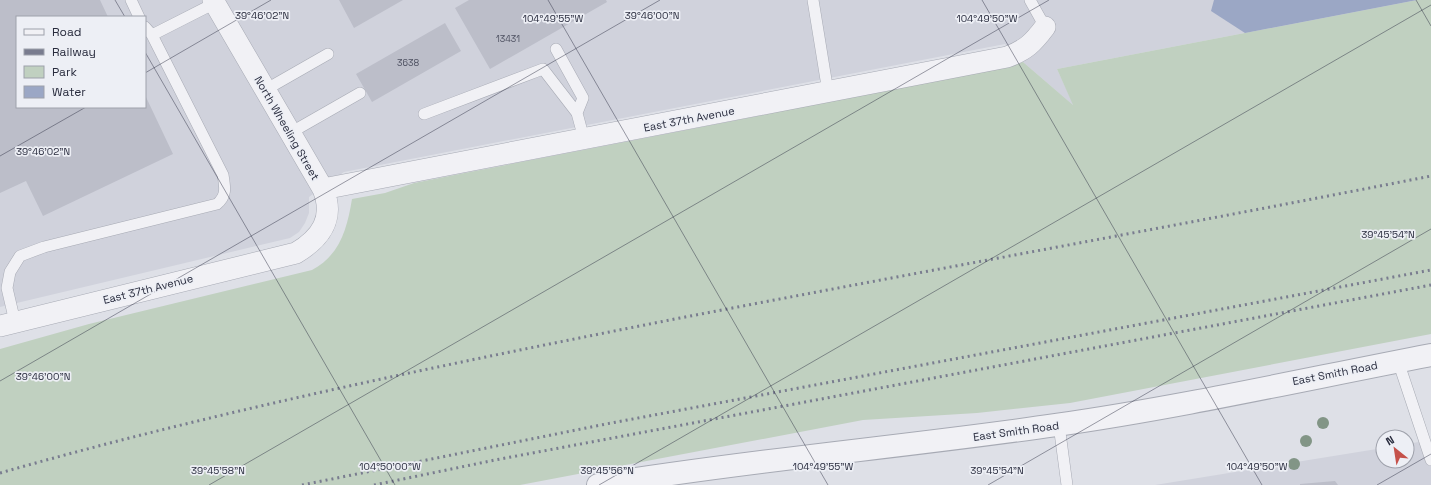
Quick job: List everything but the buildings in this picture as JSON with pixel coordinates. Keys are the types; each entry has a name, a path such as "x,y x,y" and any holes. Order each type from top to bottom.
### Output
{"street":[{"name":"North Wheeling Street","path":"214,1 322,189 328,207 326,221 314,241 296,253"},
{"name":"East 37th Avenue","path":"322,189 1007,57 1020,52 1033,43 1045,27"},
{"name":"East 37th Avenue","path":"8,324 296,253"},
{"name":"East Smith Road","path":"598,485 647,481 1059,425 1162,407 1431,355"}],"lane":[{"path":"131,0 139,16"},
{"path":"814,0 828,92"},
{"path":"1030,0 1045,27"},
{"path":"8,324 7,288 10,272 20,256 44,247 216,204 222,200 226,191 223,175 149,31 214,1"},
{"path":"556,49 583,98 577,113"},
{"path":"265,90 328,54"},
{"path":"424,114 543,69 577,113 584,139"},
{"path":"290,133 360,94"},
{"path":"1398,361 1431,460"},
{"path":"1059,425 1067,485"}],"shaded area":[{"path":"0,0 1417,0 1057,69 1074,106 1023,62 1005,44 344,172 309,197 309,213 305,223 299,232 290,238 0,307"},
{"path":"1431,440 1431,485 1155,485 1375,449 1375,469 1415,469 1415,443"}],"green space":[{"path":"1417,0 1431,0 1431,334 1070,403 977,413 863,420 520,485 0,485 0,349 89,324 312,270 322,264 336,249 345,231 352,199 385,193 414,183 795,109 1023,62 1073,105 1057,69"}],"water":[{"path":"1214,0 1417,0 1245,33 1211,11"}],"railway":[{"path":"0,473 169,428 253,408 338,388 509,352 680,318 1431,176"},
{"path":"302,485 606,424 1431,270"},
{"path":"374,485 495,460 1431,285"}]}
